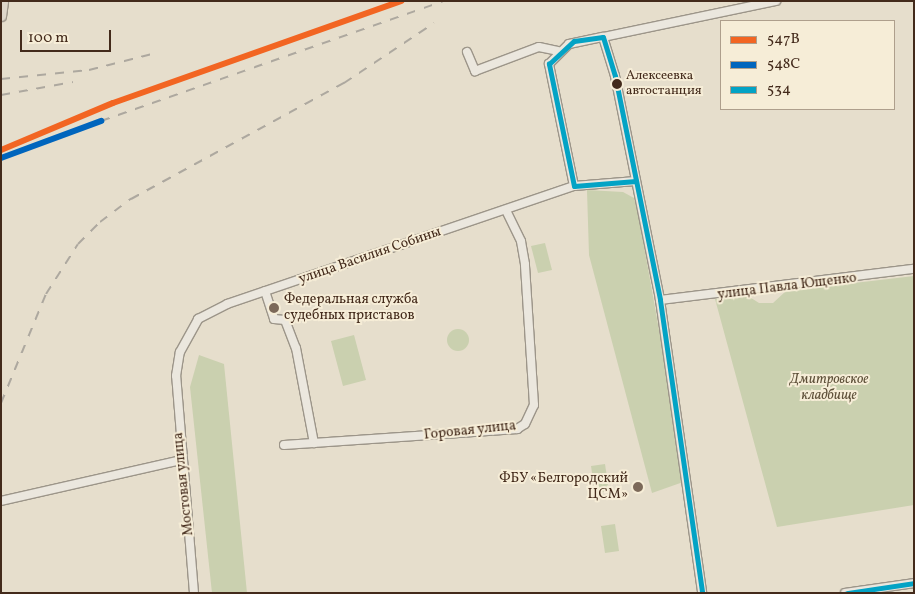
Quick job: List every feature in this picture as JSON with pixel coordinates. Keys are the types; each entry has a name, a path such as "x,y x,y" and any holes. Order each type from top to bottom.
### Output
{"main road":[{"path":"1,16 2,1"}],"street":[{"path":"574,186 549,64 558,51 574,41 602,37 776,1"},
{"path":"602,37 616,76 660,300 702,593"},
{"path":"467,52 474,71 539,46 558,51"},
{"name":"улица Василия Собины","path":"176,376 180,352 198,319 210,310 574,186 636,181"},
{"name":"Горовая улица","path":"284,446 517,429 525,424 534,405 524,264 521,241 506,210"},
{"name":"улица Павла Ющенко","path":"660,300 914,269"},
{"path":"265,291 274,319 285,320 296,348 314,443"},
{"name":"Мостовая улица","path":"176,376 194,593"},
{"path":"1,501 182,460"},
{"path":"845,593 914,583"}],"green space":[{"path":"587,190 623,192 634,198 639,218 686,481 652,493 589,255"},
{"path":"545,243 552,270 538,273 531,246"},
{"name":"Дмитровское кладбище","path":"914,276 914,505 777,527 715,299 748,296 759,303 773,303 786,291"},
{"path":"458,329 468,336 469,340 462,350 458,351 448,344 447,340 454,330"},
{"path":"354,335 366,380 343,386 331,341"},
{"path":"199,355 224,364 247,593 212,593 190,387"},
{"path":"605,464 609,491 595,493 591,466"},
{"path":"615,524 619,551 605,553 601,526"}],"railway":[{"path":"101,121 443,1"},
{"path":"1,403 46,294 78,244 100,222 131,199 344,83 434,23"},
{"path":"1,79 89,70 152,54"},
{"path":"1,95 73,82"}],"transit line":[{"name":"547В","path":"1,150 113,103 401,1"},
{"name":"534","path":"636,181 574,186 549,64 574,41 603,37 615,76 660,300 702,593"},
{"name":"548С","path":"1,158 101,121"},
{"name":"534","path":"847,593 914,583"}],"place":[{"name":"Алексеевка автостанция","path":"617,84"},
{"name":"Федеральная служба судебных приставов","path":"274,308"},
{"name":"ФБУ «Белгородский ЦСМ»","path":"638,487"}]}
